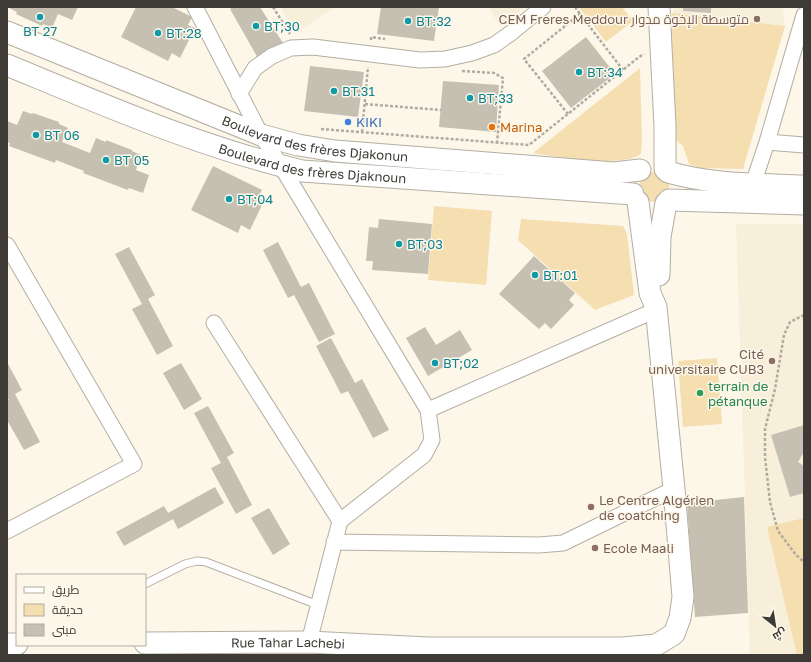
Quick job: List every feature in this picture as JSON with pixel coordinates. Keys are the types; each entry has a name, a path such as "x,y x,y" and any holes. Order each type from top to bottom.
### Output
{"street":[{"path":"196,7 261,135 428,410 432,440 424,455 340,521 309,642"},
{"path":"239,94 255,68 272,56 291,48 313,47 420,60 445,59 472,53 494,45 543,7"},
{"path":"656,309 660,292 658,264 660,237 668,201 674,189 674,183 655,170 653,158 665,126 650,49 659,7"},
{"path":"753,184 767,142 804,15"},
{"name":"Boulevard des frères Djakonun","path":"7,32 261,135 298,145 335,151 614,173 655,170"},
{"name":"Boulevard des frères Djaknoun","path":"7,65 148,123 256,160 302,171 636,198"},
{"path":"767,142 804,145"},
{"path":"656,309 650,293 633,181 655,170 688,178 718,182 804,186"},
{"path":"636,198 649,207 661,206 668,201 804,204"},
{"path":"7,245 134,464 7,531"},
{"path":"428,410 656,309"},
{"name":"Rue Tahar Lachebi","path":"146,643 309,642 426,652 623,651 656,645 674,634 680,618 683,597 656,309"},
{"path":"214,323 340,521"},
{"path":"334,542 539,545 563,543 674,489"}],"lane":[{"path":"146,583 184,564 197,561 206,562 318,605"}],"path":[{"path":"273,7 298,48"},
{"path":"575,7 623,70"},
{"path":"568,114 524,59 580,14"},
{"path":"644,62 650,49"},
{"path":"318,129 529,145 639,56 650,49"},
{"path":"455,71 494,73 503,78 497,143"},
{"path":"365,104 441,110"},
{"path":"529,145 531,151"},
{"path":"804,315 790,322 784,335 775,389 765,429 765,456 770,502 778,531 796,555 804,562"}],"shaded area":[{"path":"280,7 335,7 296,33"},
{"path":"488,7 525,7 501,27"},
{"name":"CEM Freres Meddour متوسطة الإخوة مدوار","path":"673,7 785,7 783,11 785,26 673,13"},
{"name":"Cité universitaire CUB3","path":"736,224 804,224 804,655 750,655"}],"green space":[{"path":"579,7 622,7 633,21 606,42"},
{"path":"673,13 785,26 743,169 700,168 689,164 683,146 670,135 664,21"},
{"path":"640,68 641,154 632,158 605,161 573,159 533,153"},
{"path":"654,172 665,176 669,187 665,198 654,202 643,198 639,187 643,176"},
{"path":"434,206 492,211 486,285 428,280"},
{"path":"521,219 623,226 627,234 634,295 595,310 518,240"},
{"name":"terrain de pétanque","path":"717,358 722,424 683,427 678,361"},
{"path":"804,518 804,655 797,655 767,527"}],"building":[{"name":"BT 27","path":"7,7 78,7 72,20 58,14 52,28 43,24 42,26 16,14 17,12"},
{"name":"BT:28","path":"136,7 172,7 192,17 188,25 195,28 180,58 172,53 168,61 121,37"},
{"name":"BT;30","path":"233,7 260,7 283,43 259,60 230,9"},
{"name":"BT:32","path":"381,7 439,7 434,41 377,34"},
{"path":"683,7 711,7 711,13 683,11"},
{"name":"BT:34","path":"586,37 615,74 571,108 542,71"},
{"name":"BT.31","path":"310,66 364,72 358,117 304,111"},
{"name":"BT;33","path":"443,81 499,85 496,132 439,127"},
{"path":"23,111 59,122 59,124 68,128 62,142 90,153 96,138 106,142 106,140 141,155 136,170 149,175 143,193 129,188 128,190 83,173 84,171 56,160 55,163 9,146 10,143 7,142 7,121 17,125"},
{"name":"BT;04","path":"213,166 262,190 258,197 264,201 250,230 241,225 238,233 191,210"},
{"name":"BT;03","path":"379,219 432,224 428,274 372,270 373,261 366,261 369,227 378,228"},
{"path":"278,242 301,287 309,283 335,334 319,342 294,295 288,298 263,250"},
{"path":"129,247 155,295 148,299 173,346 157,355 132,309 142,304 115,254"},
{"name":"BT:01","path":"534,256 575,293 569,300 574,305 551,329 545,323 539,329 499,294"},
{"name":"BT;02","path":"425,327 436,345 460,330 472,350 428,376 406,338"},
{"path":"331,338 355,383 362,379 389,430 373,438 348,391 341,394 316,346"},
{"path":"7,362 22,390 15,394 40,442 24,450 7,420 7,400 9,400 7,397"},
{"path":"181,363 202,399 184,410 163,373"},
{"path":"208,406 234,453 227,457 252,505 236,514 211,468 221,463 194,413"},
{"path":"804,425 804,452 798,462 804,466 804,493 790,497 771,435"},
{"path":"215,487 224,503 178,529 173,519 124,546 116,532 164,506 168,513"},
{"path":"744,497 748,613 695,617 687,503"},
{"path":"269,508 290,544 273,555 251,518"}],"place":[{"name":"BT 27","path":"40,17"},
{"name":"CEM Freres Meddour متوسطة الإخوة مدوار","path":"757,19"},
{"name":"BT:32","path":"408,21"},
{"name":"BT;30","path":"256,26"},
{"name":"BT:28","path":"158,33"},
{"name":"BT:34","path":"579,72"},
{"name":"BT.31","path":"334,91"},
{"name":"BT;33","path":"470,98"},
{"name":"KIKI","path":"348,122"},
{"name":"Marina","path":"492,127"},
{"name":"BT 06","path":"36,135"},
{"name":"BT 05","path":"106,160"},
{"name":"BT;04","path":"229,199"},
{"name":"BT;03","path":"399,244"},
{"name":"BT:01","path":"535,275"},
{"name":"Cité universitaire CUB3","path":"772,361"},
{"name":"BT;02","path":"435,363"},
{"name":"terrain de pétanque","path":"700,393"},
{"name":"Le Centre Algérien de coatching","path":"591,507"},
{"name":"Ecole Maali","path":"595,548"}]}
